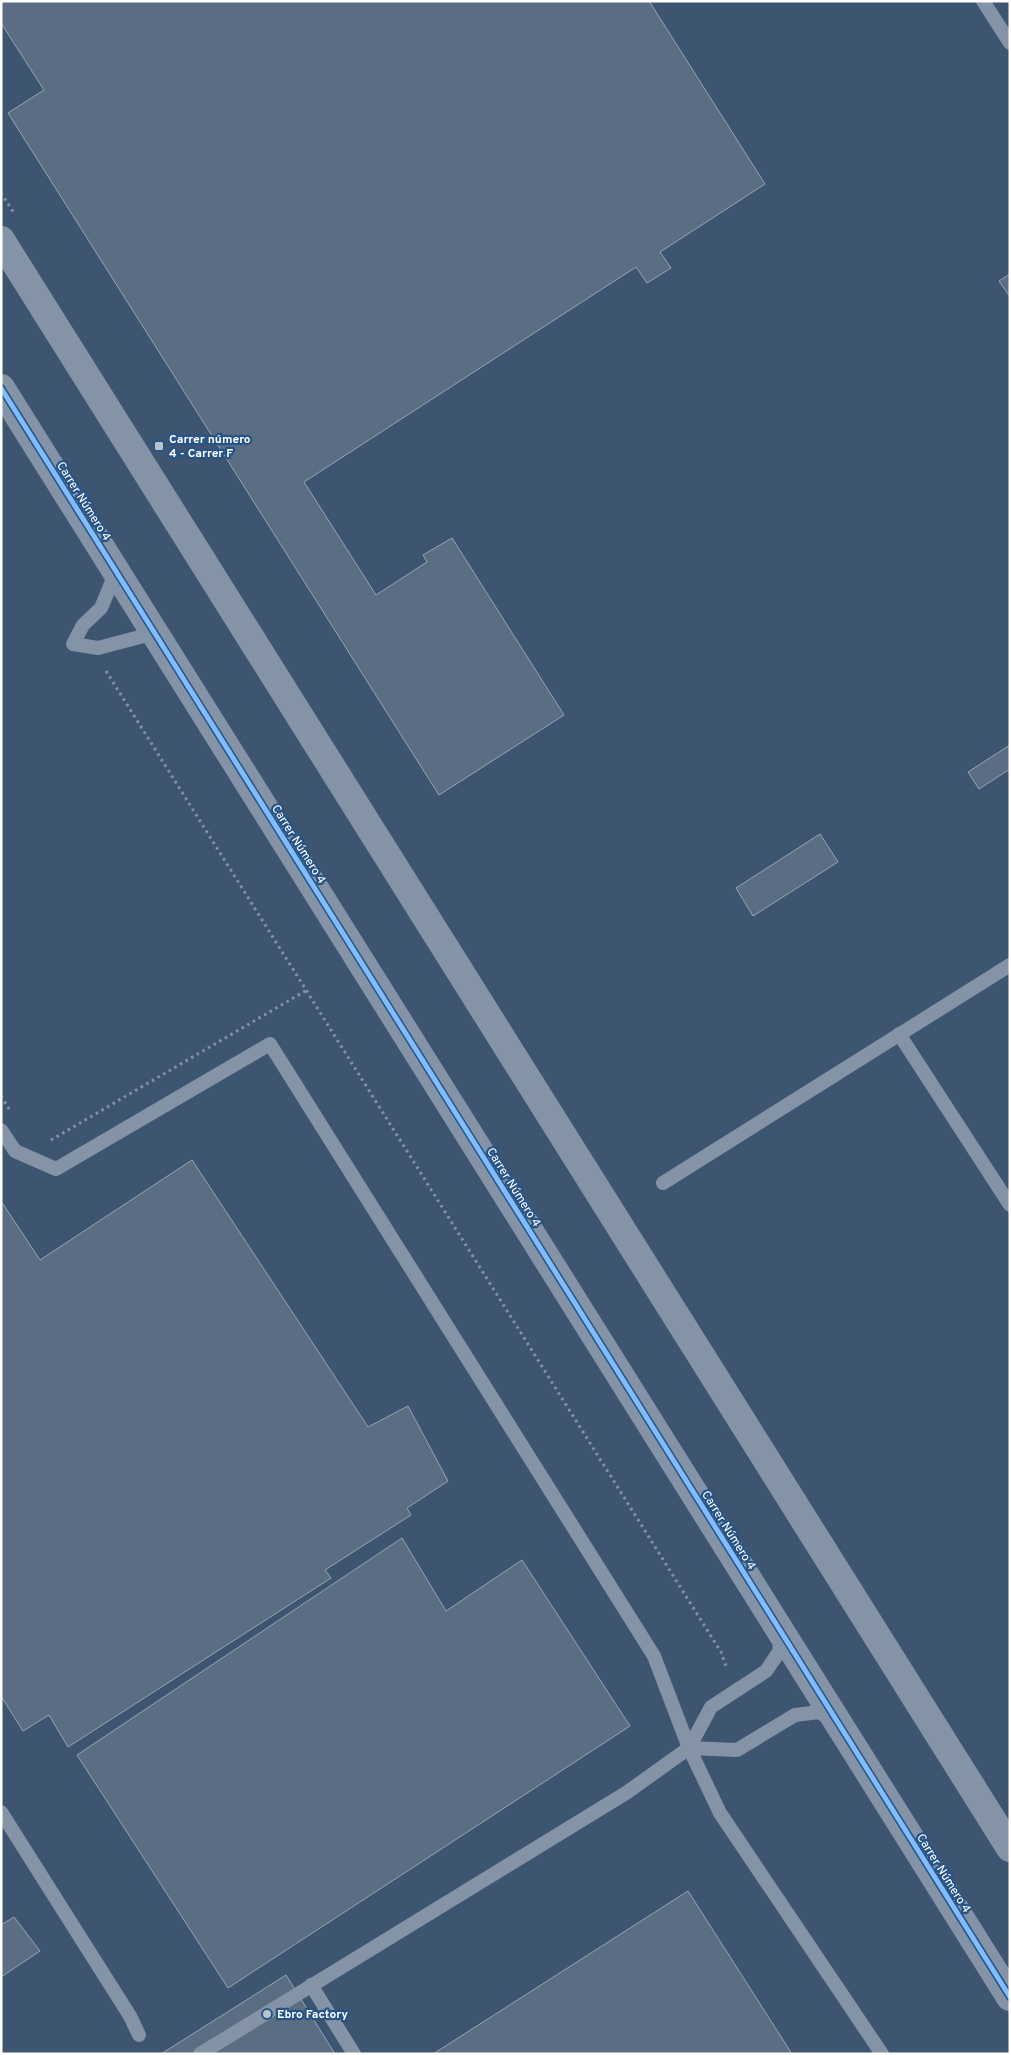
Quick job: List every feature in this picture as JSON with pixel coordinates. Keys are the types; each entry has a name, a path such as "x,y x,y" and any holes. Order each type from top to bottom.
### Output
{"street":[{"path":"1,240 1010,1848"},
{"name":"Carrer Número 4","path":"1,388 1010,1997"}],"lane":[{"path":"983,1 1010,43"},
{"path":"116,572 101,608 84,625 73,644 98,648 155,633"},
{"path":"663,1183 1010,965"},
{"path":"899,1034 1010,1205"},
{"path":"1,1130 15,1150 56,1169 270,1044 654,1656 689,1748 720,1813 882,2054"},
{"path":"200,2054 311,1984 626,1793 689,1748 711,1708 766,1671 779,1652 781,1632"},
{"path":"689,1748 736,1750 795,1715 819,1712 839,1724"},
{"path":"1,1812 130,2016 139,2035"},
{"path":"311,1984 354,2054"}],"path":[{"path":"91,647 721,1652 728,1671"},
{"path":"43,1144 307,990"},
{"path":"1,1096 11,1112"}],"building":[{"path":"1,1 649,1 765,184 660,252 671,268 647,283 636,267 304,482 376,595 427,562 423,555 452,538 564,715 439,795 8,113 44,90 1,23"},
{"path":"1010,274 1010,297 999,281"},
{"path":"1010,745 1010,769 979,789 968,772"},
{"path":"820,834 838,862 753,916 736,888"},
{"path":"192,1160 368,1427 408,1406 448,1481 407,1508 411,1515 325,1570 331,1578 68,1747 49,1715 23,1731 1,1696 1,1201 40,1260"},
{"path":"402,1538 446,1611 522,1560 630,1726 228,1988 77,1755"},
{"path":"688,1891 792,2054 433,2054"},
{"path":"14,1917 40,1951 1,1977 1,1925"},
{"name":"Ebro Factory","path":"286,1975 335,2054 161,2054"}],"cycle path":[{"path":"1,388 1010,1997"}],"place":[{"name":"Carrer número 4 - Carrer F","path":"159,446"},
{"name":"Ebro Factory","path":"267,2014"}]}
